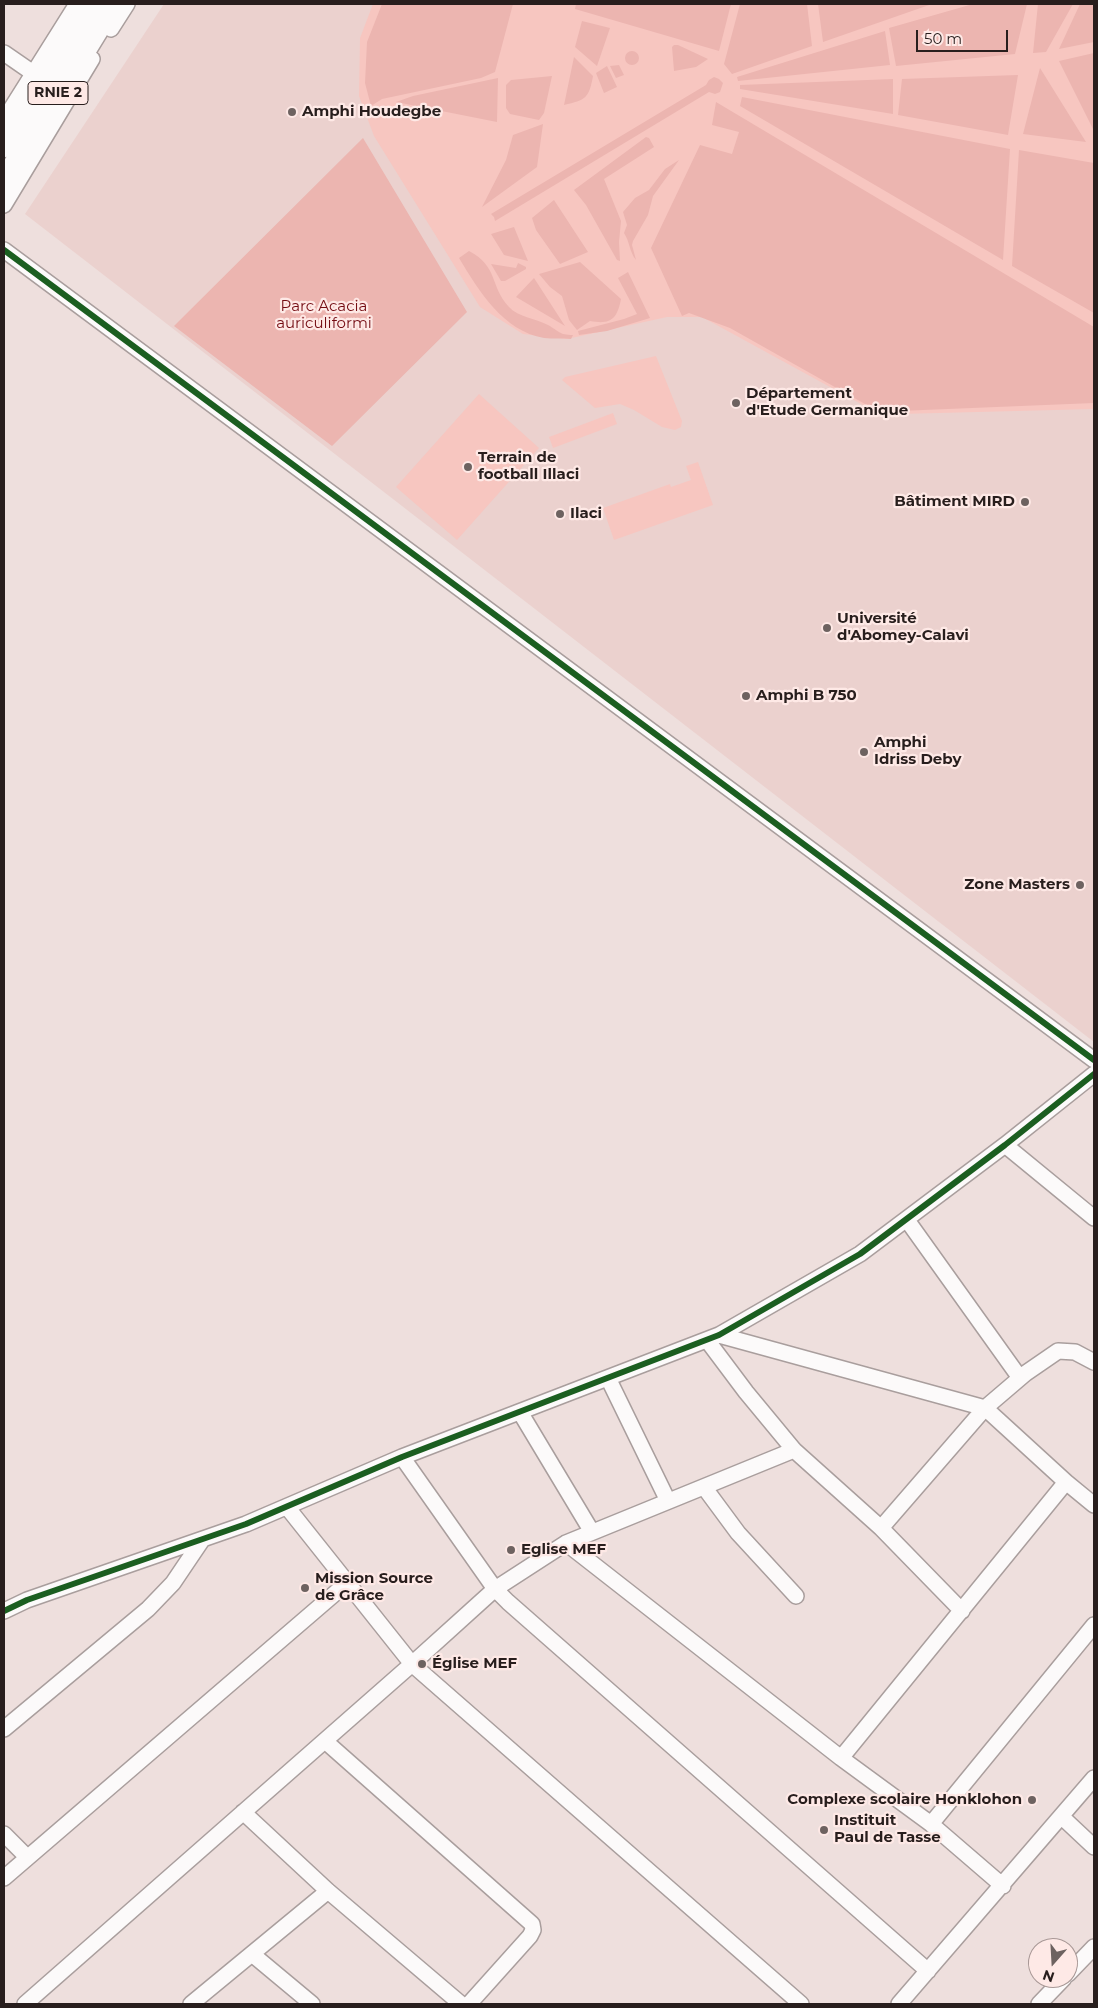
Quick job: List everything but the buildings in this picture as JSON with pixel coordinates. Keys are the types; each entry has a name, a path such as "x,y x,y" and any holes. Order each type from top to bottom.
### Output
{"highway":[{"name":"RNIE 2","path":"4,146 91,4"},
{"name":"RNIE 2","path":"4,182 114,4"}],"street":[{"path":"4,120 77,4"},
{"path":"4,205 127,4"},
{"path":"4,54 33,73"},
{"path":"4,250 1094,1060"},
{"path":"4,1610 27,1600 202,1540 287,1507 402,1458 713,1337 860,1254 907,1220 1094,1074"},
{"path":"1004,1145 1094,1218"},
{"path":"907,1220 1020,1378"},
{"path":"713,1337 985,1408 1094,1505"},
{"path":"713,1337 746,1392 794,1450 881,1528 962,1611"},
{"path":"881,1528 985,1408 1020,1378 1058,1351 1075,1352 1094,1362"},
{"path":"608,1378 668,1501"},
{"path":"520,1412 592,1532"},
{"path":"25,2004 495,1589 566,1542 794,1450"},
{"path":"402,1458 495,1589 530,1623 928,1971"},
{"path":"841,1758 1066,1482"},
{"path":"704,1486 738,1533 796,1596"},
{"path":"287,1507 412,1664 801,2004"},
{"path":"4,1729 148,1609 173,1583 202,1540"},
{"path":"566,1542 841,1758 931,1824 1003,1886"},
{"path":"4,1878 347,1583"},
{"path":"931,1824 1094,1625"},
{"path":"325,1741 532,1924 533,1930 530,1936 469,2004"},
{"path":"899,2004 1003,1886 1094,1778"},
{"path":"243,1812 328,1891 461,2004"},
{"path":"1062,1817 1094,1847"},
{"path":"4,1834 27,1858"},
{"path":"191,2004 328,1891"},
{"path":"1078,1963 1094,1946"},
{"path":"252,1954 312,2004"},
{"path":"1039,2004 1054,1988"}],"shaded area":[{"name":"Université d'Abomey-Calavi","path":"164,4 1094,4 1094,1042 25,214"},
{"path":"373,4 1094,4 1094,409 900,414 863,405 702,317 667,317 567,339 523,334 480,307 374,136 359,96 360,38"},
{"path":"656,356 682,421 681,427 675,430 662,427 620,404 595,408 562,380 565,377"},
{"name":"Terrain de football Illaci","path":"479,394 539,448 457,540 396,487"},
{"path":"613,413 617,424 553,448 549,437"},
{"path":"698,462 713,505 614,540 603,508 670,484 671,487 691,480 686,466"}],"green space":[{"path":"382,4 513,4 495,72 481,78 382,99 371,106 365,83 367,42"},
{"path":"576,4 731,4 719,51 575,9"},
{"path":"740,4 807,4 812,46 732,74 724,64"},
{"path":"818,4 932,4 823,42"},
{"path":"973,4 1027,4 1015,54 896,66 889,28"},
{"path":"1038,4 1073,4 1046,52 1033,53"},
{"path":"1080,4 1094,4 1094,42 1059,49"},
{"path":"582,21 610,28 597,66 575,47"},
{"path":"885,31 890,65 738,81 737,77"},
{"path":"678,45 708,59 696,67 674,71 672,47"},
{"path":"632,51 637,53 639,58 637,63 632,65 627,63 625,58 627,53"},
{"path":"1094,53 1094,131 1059,61"},
{"path":"574,57 593,76 592,83 585,97 564,105"},
{"path":"619,65 624,75 616,78 610,66"},
{"path":"607,66 617,87 604,93 596,73"},
{"path":"1040,68 1086,142 1023,134"},
{"path":"1018,75 1008,135 898,115 902,79"},
{"path":"552,76 544,113 539,120 510,114 506,108 506,85 511,80"},
{"path":"714,77 723,83 720,92 715,94 709,92 495,221 491,214 706,85"},
{"path":"498,78 497,122 396,102 413,96"},
{"path":"893,79 893,114 740,89 740,85"},
{"path":"742,97 1010,149 1003,260 740,106"},
{"path":"716,102 1094,327 1094,403 899,411 865,404 730,328 689,313 682,316 651,248 700,145 732,154 739,132 712,125"},
{"path":"543,124 537,167 482,207 506,160 513,135"},
{"path":"646,137 649,138 654,147 604,179 621,221 620,261 617,260 586,205 574,190"},
{"name":"Parc Acacia auriculiformi","path":"363,138 467,312 332,446 174,326"},
{"path":"1019,150 1094,163 1094,313 1012,266"},
{"path":"679,160 653,196 648,215 633,241 632,245 636,260 624,233 627,225 623,212 635,198 649,190 665,169"},
{"path":"554,200 588,252 560,264 536,230 532,218"},
{"path":"514,227 528,261 504,255 491,234"},
{"path":"469,251 479,257 490,270 503,299 509,307 522,316 544,323 562,333 573,335 571,339 544,338 529,334 504,318 484,296 459,258"},
{"path":"580,262 621,299 615,316 612,319 603,322 590,321 577,330 569,320 562,296 550,287 539,274"},
{"path":"518,263 526,267 526,269 505,281 501,281 491,264 516,268"},
{"path":"628,272 650,318 607,331 579,335 578,331 637,314 618,278"},
{"path":"534,278 565,326 516,297"}],"cycle path":[{"path":"4,250 1094,1060"},
{"path":"4,1611 27,1600 246,1524 402,1457 719,1335 860,1254 1005,1145 1094,1074"}],"place":[{"name":"Amphi Houdegbe","path":"292,112"},
{"name":"Département d'Etude Germanique","path":"736,403"},
{"name":"Terrain de football Illaci","path":"468,467"},
{"name":"Bâtiment MIRD","path":"1025,502"},
{"name":"Ilaci","path":"560,514"},
{"name":"Université d'Abomey-Calavi","path":"827,628"},
{"name":"Amphi B 750","path":"746,696"},
{"name":"Amphi Idriss Deby","path":"864,752"},
{"name":"Zone Masters","path":"1080,885"},
{"name":"Eglise MEF","path":"511,1550"},
{"name":"Mission Source de Grâce","path":"305,1588"},
{"name":"Église MEF","path":"422,1664"},
{"name":"Complexe scolaire Honklohon","path":"1032,1800"},
{"name":"Instituit Paul de Tasse","path":"824,1830"}]}
